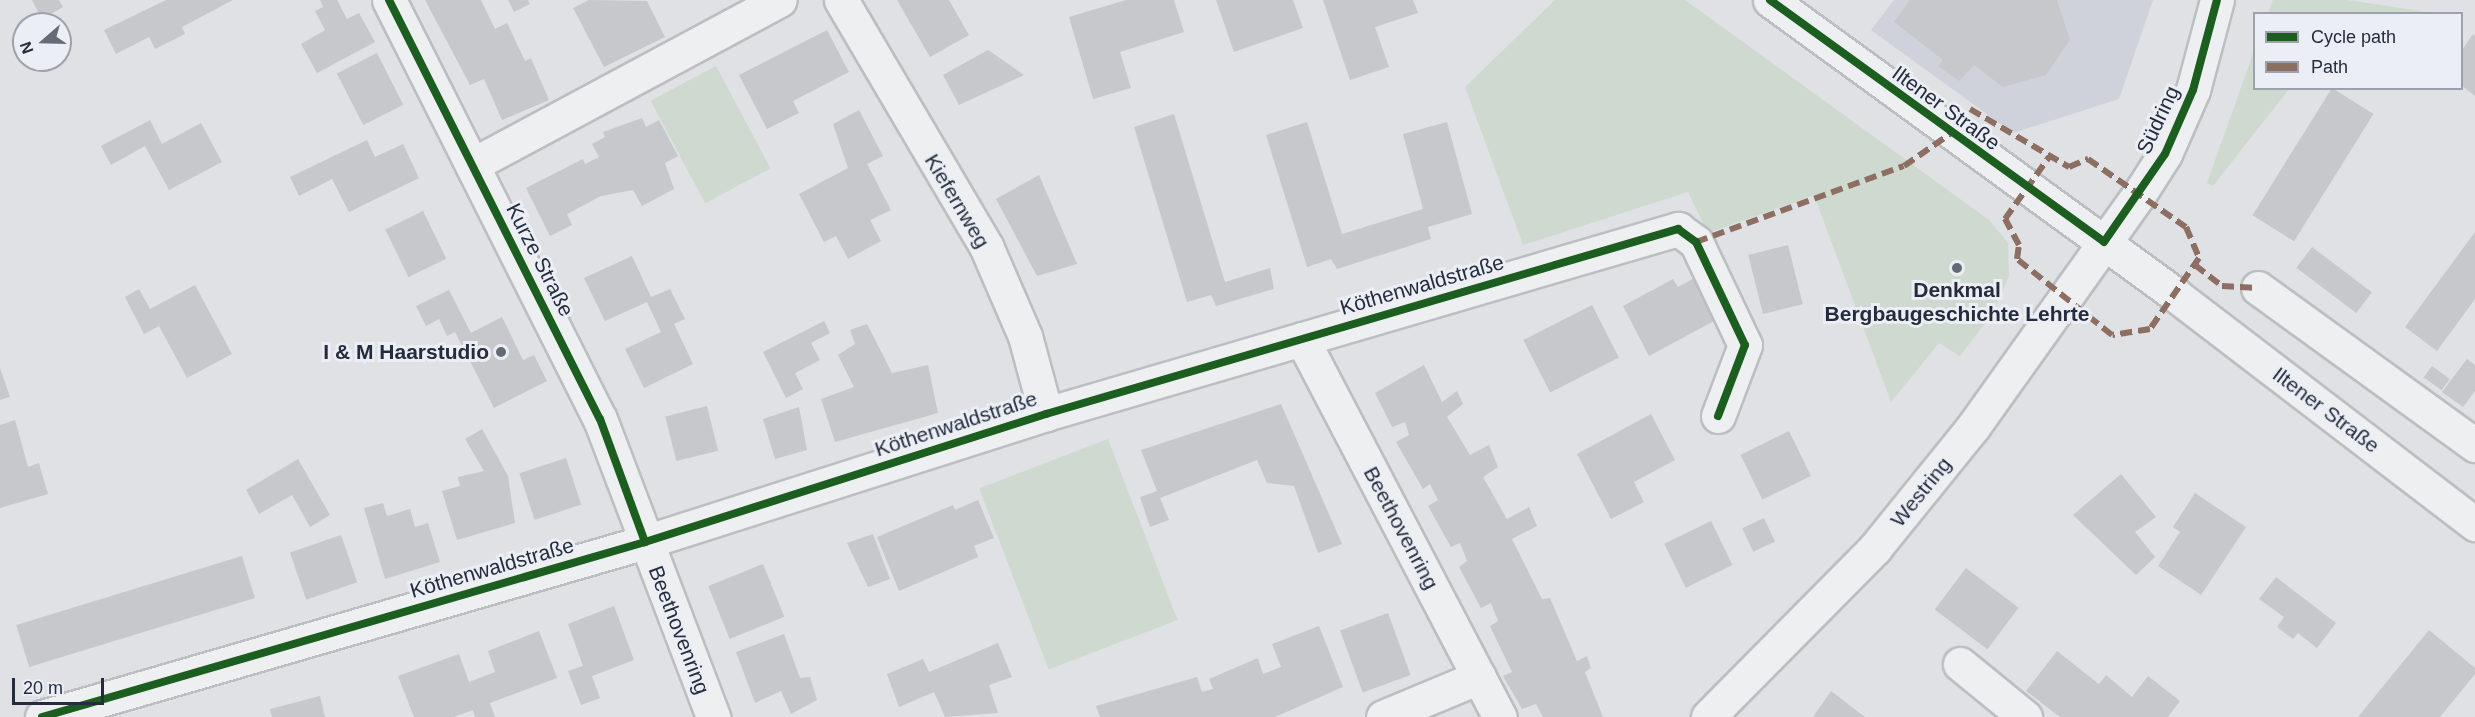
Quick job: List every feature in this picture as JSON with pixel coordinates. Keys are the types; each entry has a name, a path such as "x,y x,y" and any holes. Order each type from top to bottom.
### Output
{"street":[{"name":"Kurze Straße","path":"389,0 600,419 645,542"},
{"path":"472,165 780,0"},
{"name":"Kiefernweg","path":"841,0 986,246 1024,336 1046,414"},
{"name":"Iltener Straße","path":"1770,0 2104,242 2475,524"},
{"name":"Südring","path":"2104,242 2165,154 2193,90 2217,0"},
{"name":"Köthenwaldstraße","path":"42,717 645,542 1046,414 1678,229 1696,242 1745,345 1718,416"},
{"name":"Westring","path":"1708,717 1875,548 1973,427 2104,242"},
{"path":"2258,288 2475,445"},
{"name":"Beethovenring","path":"1302,339 1500,717"},
{"name":"Beethovenring","path":"645,542 712,717"},
{"path":"1960,664 2025,717"},
{"path":"1383,717 1479,677"}],"shaded area":[{"path":"1555,0 1685,0 1989,220 2008,243 2009,276 1992,314 1960,356 1939,343 1891,402 1814,195 1708,233 1688,192 1523,245 1465,87"},
{"path":"1894,0 2153,0 2119,99 2013,133 1871,30"},
{"path":"2273,0 2347,0 2426,12 2268,12"},
{"path":"2253,54 2253,90 2288,90 2213,186 2207,183"},
{"path":"716,66 770,168 705,203 651,101"},
{"path":"1108,439 1178,620 1049,670 979,488"}],"building":[{"path":"32,0 59,0 63,7 54,12 38,12"},
{"path":"166,0 233,0 182,27 185,34 155,49 149,37 116,54 104,30"},
{"path":"320,0 337,0 347,19 359,13 375,42 317,73 301,44 325,30 315,11 323,7"},
{"path":"425,0 481,0 495,29 507,23 525,61 531,58 549,100 502,120 484,79 470,85"},
{"path":"508,0 528,0 530,4 514,12"},
{"path":"589,0 647,1 665,37 604,67 573,8"},
{"path":"897,0 949,0 969,35 930,57"},
{"path":"1126,0 1174,0 1184,32 1120,52 1131,88 1093,99 1069,17"},
{"path":"1216,0 1293,0 1303,28 1234,52"},
{"path":"1323,0 1413,0 1418,13 1375,27 1389,67 1350,80"},
{"path":"1910,0 2057,0 2070,40 2046,75 2003,87 1974,65 1959,81 1938,66 1943,60 1894,22"},
{"path":"827,30 849,72 793,101 799,113 767,129 739,75"},
{"path":"2473,34 2475,36 2475,96 2463,87 2463,49"},
{"path":"988,50 1024,75 959,105 943,75"},
{"path":"377,53 403,105 363,125 337,73"},
{"path":"2331,90 2335,90 2374,114 2294,241 2253,215"},
{"path":"859,110 883,156 867,164 891,210 870,220 881,241 848,259 836,236 824,242 799,194 848,168 833,124"},
{"path":"1174,114 1225,282 1270,268 1274,289 1216,306 1211,295 1187,302 1134,127"},
{"path":"642,118 646,127 659,120 678,156 665,163 674,189 642,206 633,190 601,196 567,214 572,225 550,236 526,188 583,159 585,164 599,157 592,144 605,137 603,132"},
{"path":"150,120 162,144 201,123 222,162 169,190 145,146 111,165 101,146"},
{"path":"1307,122 1342,234 1423,209 1403,134 1447,122 1472,214 1428,227 1431,239 1337,269 1331,259 1307,267 1266,135"},
{"path":"367,140 375,157 403,144 419,178 349,212 332,179 299,196 290,177"},
{"path":"1039,175 1077,264 1037,276 996,199"},
{"path":"423,211 446,259 408,277 385,229"},
{"path":"2475,232 2475,299 2437,351 2405,327"},
{"path":"1788,245 1803,304 1763,314 1748,255"},
{"path":"2312,247 2372,292 2356,313 2296,268"},
{"path":"632,256 651,297 670,289 685,319 674,324 693,364 644,388 625,349 661,332 647,302 605,321 584,278"},
{"path":"1702,274 1725,315 1649,356 1623,306 1673,279 1678,287"},
{"path":"195,285 232,354 187,378 159,326 144,334 125,297 139,289 150,309"},
{"path":"449,290 471,333 502,317 523,360 534,355 547,381 494,408 455,332 447,336 439,319 426,326 416,306"},
{"path":"1592,305 1619,358 1550,393 1523,340"},
{"path":"824,321 830,333 811,343 820,360 795,373 803,389 786,398 763,352"},
{"path":"867,324 892,373 928,365 938,413 835,442 821,399 854,387 838,355 855,344 850,330"},
{"path":"2467,359 2475,365 2475,391 2463,407 2442,392"},
{"path":"1424,365 1442,402 1457,391 1463,404 1447,417 1470,455 1489,445 1498,467 1483,477 1507,519 1529,507 1537,526 1512,539 1542,599 1550,598 1577,661 1587,656 1591,668 1585,672 1603,717 1543,717 1536,704 1522,709 1503,676 1512,672 1490,626 1498,621 1491,603 1481,608 1459,567 1467,561 1460,543 1451,547 1428,506 1438,500 1430,484 1423,489 1396,442 1409,435 1405,422 1392,427 1375,393"},
{"path":"2432,366 2450,379 2442,390 2424,377"},
{"path":"0,368 10,397 0,400"},
{"path":"1281,404 1342,544 1318,553 1294,486 1267,483 1257,460 1160,498 1169,520 1150,527 1140,497 1157,491 1141,450"},
{"path":"707,406 718,451 676,461 665,416"},
{"path":"799,407 807,450 775,459 763,419"},
{"path":"1651,414 1675,460 1634,482 1644,502 1611,519 1577,454"},
{"path":"15,420 28,467 39,463 48,494 0,508 0,425"},
{"path":"482,429 508,476 515,523 457,540 442,491 460,486 458,477 484,471 465,439"},
{"path":"1789,431 1811,476 1762,500 1740,455"},
{"path":"566,458 581,505 535,520 519,473"},
{"path":"298,459 330,515 310,527 292,495 259,514 246,490"},
{"path":"2121,474 2156,517 2135,532 2155,557 2136,575 2073,515"},
{"path":"2195,493 2246,527 2201,595 2158,566 2180,532 2173,527"},
{"path":"978,500 994,538 974,546 978,557 899,591 877,537 953,505 955,510"},
{"path":"383,503 387,516 410,509 415,527 428,523 440,562 385,579 364,508"},
{"path":"1764,518 1775,542 1753,552 1742,528"},
{"path":"1711,521 1732,565 1686,588 1664,544"},
{"path":"873,534 890,579 868,587 847,543"},
{"path":"341,535 357,582 306,600 290,553"},
{"path":"242,556 255,598 29,667 16,625"},
{"path":"763,564 784,617 730,639 708,586"},
{"path":"1966,568 2019,608 1987,649 1935,610"},
{"path":"2276,577 2336,623 2317,648 2298,633 2293,639 2277,627 2284,617 2259,599"},
{"path":"614,606 634,660 592,676 600,698 581,705 568,671 583,666 568,624"},
{"path":"1388,613 1411,675 1363,692 1340,630"},
{"path":"1319,626 1343,687 1275,717 1100,717 1096,706 1197,677 1202,692 1213,689 1209,679 1258,658 1263,674 1281,667 1272,644"},
{"path":"2429,630 2475,668 2475,674 2440,717 2358,717"},
{"path":"539,631 557,678 490,703 495,717 475,717 473,710 454,717 414,717 398,676 459,654 469,682 495,672 488,651"},
{"path":"784,634 800,678 810,677 817,700 791,714 781,691 755,703 736,652"},
{"path":"998,643 1012,677 989,685 998,713 945,717 934,692 899,707 887,674 923,659 929,672"},
{"path":"2057,651 2099,684 2106,675 2132,697 2148,676 2180,701 2168,717 2060,717 2026,691"},
{"path":"1831,691 1865,717 1813,717"},
{"path":"320,696 325,717 272,717 270,709"}],"marked path":[{"path":"1970,109 2069,167 2088,159 2186,227 2199,258 2150,329 2112,335 2017,259 2019,245 2005,219 2049,157"},
{"path":"1696,242 1904,166 1950,134"},
{"path":"2195,265 2222,286 2258,288"}],"cycle path":[{"path":"389,0 600,419 645,542"},
{"path":"1770,0 2104,242 2165,154 2193,90 2217,0"},
{"path":"42,717 645,542 1046,414 1678,229 1696,242 1745,345 1718,416"}],"place":[{"name":"Denkmal Bergbaugeschichte Lehrte","path":"1957,268"},
{"name":"I & M Haarstudio","path":"501,352"}]}
